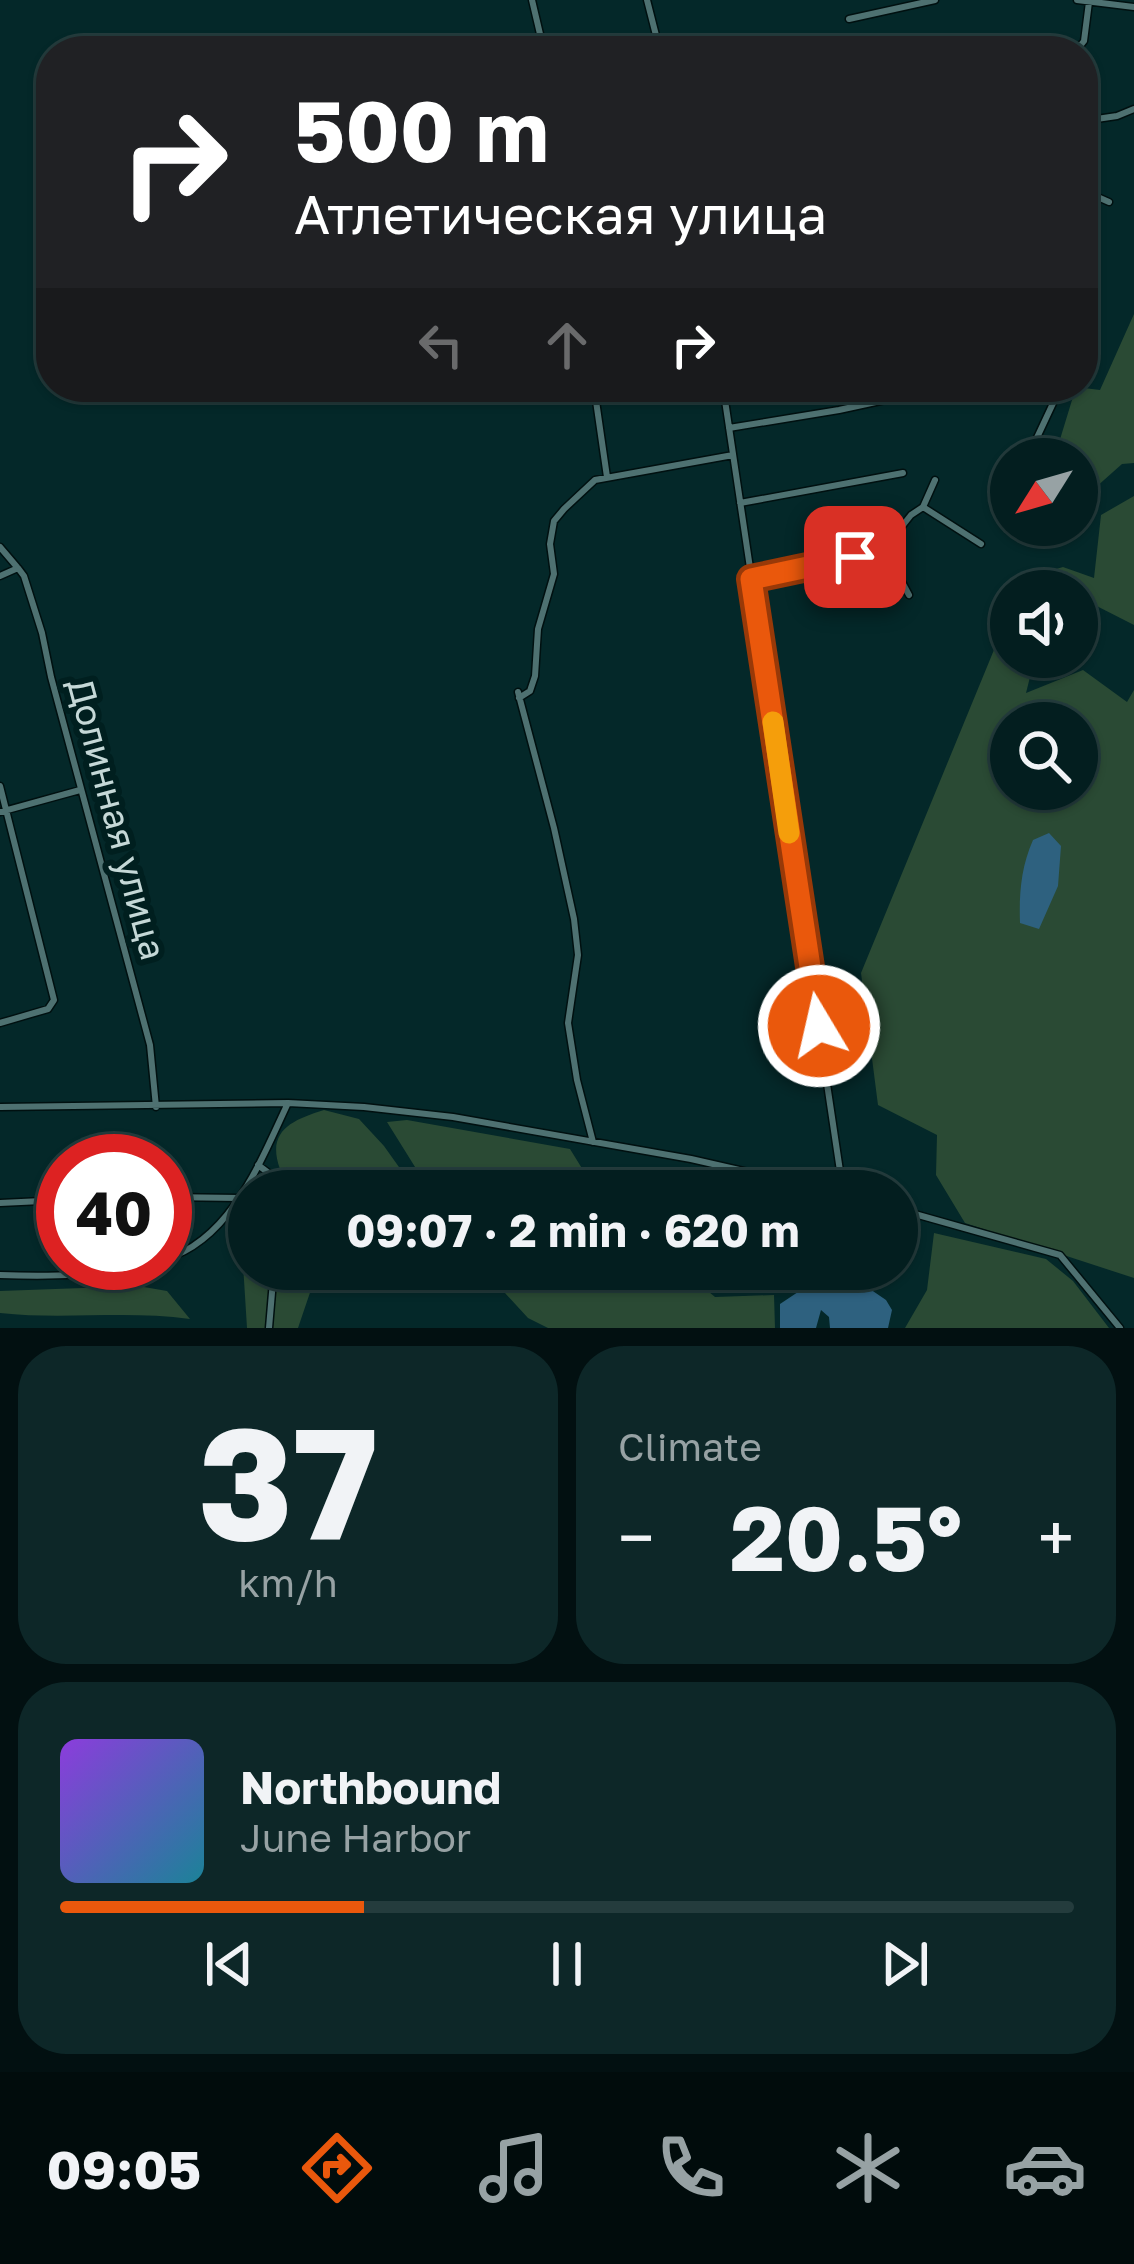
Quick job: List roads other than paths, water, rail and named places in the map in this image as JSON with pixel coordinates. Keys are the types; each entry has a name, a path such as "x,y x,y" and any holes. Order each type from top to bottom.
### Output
{"street":[{"path":"532,0 540,36"},
{"path":"646,0 656,36"},
{"path":"849,19 935,0"},
{"path":"1077,0 1134,7"},
{"path":"1085,36 1089,2"},
{"path":"1098,118 1134,109"},
{"path":"1098,198 1109,202"},
{"path":"596,402 608,477"},
{"path":"725,402 839,1170"},
{"path":"729,428 866,402"},
{"path":"1037,438 1054,402"},
{"path":"593,1142 568,1023 578,955 574,919 519,695 530,692 535,676 538,629 554,574 550,544 554,521 595,480 733,455"},
{"path":"740,503 903,473"},
{"path":"751,579 884,549 922,507 935,481"},
{"path":"922,507 981,544"},
{"name":"Долинная улица","path":"0,547 24,576 38,619 150,1045 156,1107"},
{"path":"884,549 909,595"},
{"path":"0,576 18,568"},
{"path":"0,786 54,1000 47,1009 0,1024"},
{"path":"3,812 80,790"},
{"path":"256,1170 288,1103"},
{"path":"0,1107 288,1103 364,1107 453,1117 743,1170"},
{"path":"259,1165 265,1170"},
{"path":"192,1197 228,1198"},
{"path":"0,1203 36,1201"},
{"path":"192,1245 228,1209"},
{"path":"918,1215 1060,1255 1120,1328"},
{"path":"0,1275 36,1277"},
{"path":"269,1328 272,1290"}],"water":[{"path":"1049,833 1061,846 1058,886 1039,929 1020,923 1021,891 1033,840"},
{"path":"801,1290 871,1290 892,1310 888,1328 830,1328 829,1317 821,1310 816,1328 780,1328 780,1304"}]}
